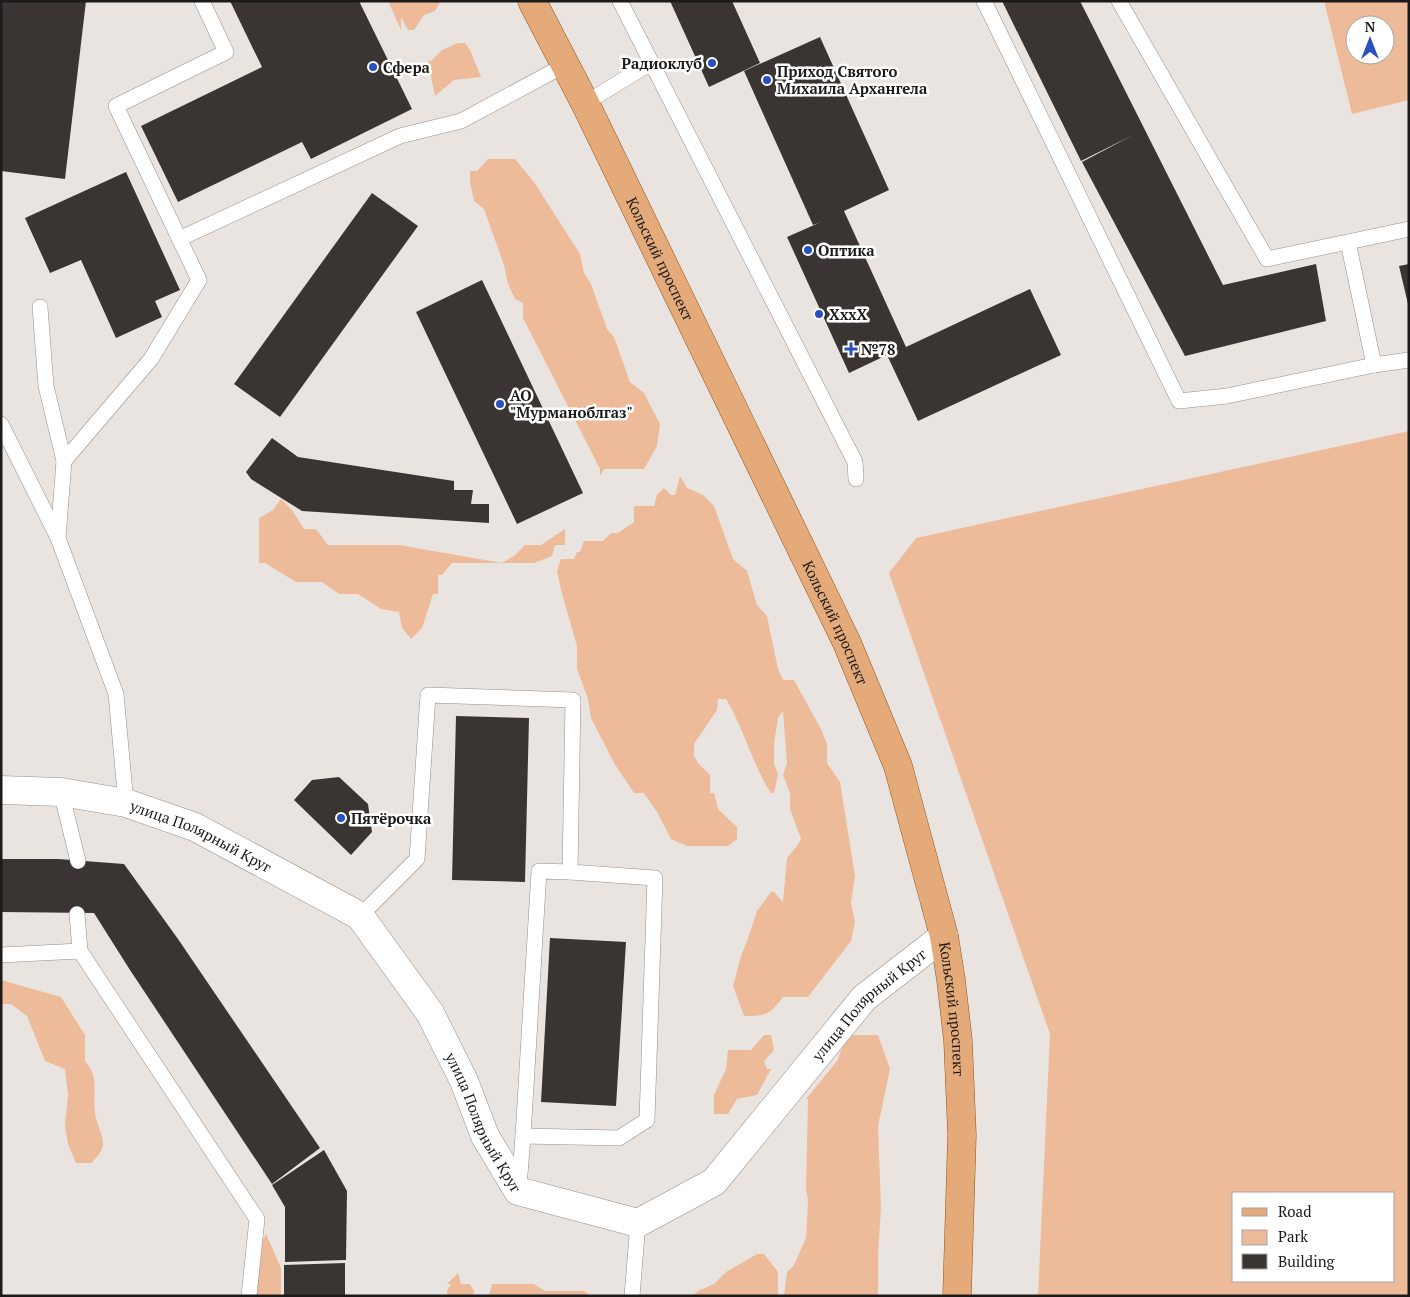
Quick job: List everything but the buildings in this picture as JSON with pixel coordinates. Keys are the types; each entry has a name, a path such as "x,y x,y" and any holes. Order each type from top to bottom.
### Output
{"main road":[{"name":"Кольский проспект","path":"532,1 585,103 847,643 898,766 944,936 958,1041 962,1135 957,1296"}],"street":[{"name":"улица Полярный Круг","path":"1,790 62,792 126,803 195,827 360,916 430,1013 464,1081 484,1136 518,1191 638,1223 714,1182 864,998 944,936"}],"lane":[{"path":"64,462 151,359 198,280 116,106 226,52 202,1"},
{"path":"620,1 856,462 856,479"},
{"path":"984,1 1179,401 1227,396 1374,365 1409,360"},
{"path":"1119,1 1267,259 1409,229"},
{"path":"585,103 651,63"},
{"path":"179,239 400,136 461,121 565,65"},
{"path":"1348,242 1374,365"},
{"path":"40,307 46,386 64,462 58,538"},
{"path":"1,424 58,538 116,694 126,803"},
{"path":"360,916 417,859 428,695 573,700 570,872"},
{"path":"62,792 78,860"},
{"path":"518,1191 540,871 655,878 647,1120 619,1138 523,1136"},
{"path":"77,914 80,951 257,1219 249,1296"},
{"path":"1,954 80,951"},
{"path":"632,1296 638,1223"}],"green space":[{"path":"388,1 441,1 435,11 424,15 414,30 408,30 401,17 401,30"},
{"path":"1324,1 1409,1 1409,100 1352,114"},
{"path":"458,43 465,43 470,50 481,77 454,80 435,96 428,61 431,61 442,50"},
{"path":"488,159 515,159 534,182 580,254 584,273 591,284 607,329 614,337 630,382 644,393 660,424 657,446 644,469 604,469 600,476 600,469 523,318 523,303 515,299 508,284 504,265 484,209 474,201 470,171 477,171"},
{"path":"1409,431 1409,1296 1038,1296 1050,1034 889,573 916,538"},
{"path":"680,476 687,488 703,495 714,506 733,559 747,571 757,605 767,616 778,669 783,680 794,680 821,729 827,744 827,763 840,782 855,876 851,903 855,922 851,941 808,997 783,997 770,1011 757,1016 744,1016 733,986 741,956 757,911 771,892 774,892 783,902 787,858 801,839 790,809 790,793 783,775 787,763 783,711 778,718 774,744 774,763 778,775 774,793 771,793 758,770 726,699 718,699 717,710 694,744 694,756 710,775 710,793 714,793 718,809 737,827 737,839 728,846 687,846 671,839 657,812 644,793 634,793 614,763 591,718 588,699 577,669 577,646 557,571 561,559 574,559 577,552 580,552 584,541 603,541 611,533 618,533 634,522 634,506 654,506 657,495 664,488 671,495 675,495"},
{"path":"281,499 292,510 304,529 316,529 328,545 399,545 502,563 452,563 442,575 438,575 438,594 433,594 422,628 411,639 402,628 399,612 381,609 358,594 339,594 322,582 296,582 265,563 259,563 259,518 273,510"},
{"path":"565,529 565,545 555,545 552,556 534,563 502,563 514,556 525,545 541,545"},
{"path":"1,980 61,997 85,1035 85,1061 90,1067 94,1080 94,1106 103,1144 101,1152 91,1163 76,1163 68,1144 65,1126 68,1095 65,1069 45,1061 27,1016 11,1004 1,1004"},
{"path":"764,1035 771,1035 774,1050 764,1061 767,1069 771,1069 757,1095 737,1099 728,1114 714,1114 714,1095 726,1069 728,1050 751,1050"},
{"path":"847,1035 878,1035 890,1069 878,1126 881,1208 878,1296 784,1296 787,1272 794,1265 806,1238 808,1099 806,1099 837,1061"},
{"path":"266,1234 281,1268 281,1296 254,1296 258,1249"},
{"path":"757,1254 764,1254 778,1272 778,1296 693,1296 698,1291 714,1284 726,1272"},
{"path":"458,1273 461,1284 470,1284 474,1291 473,1296 447,1296 447,1291 451,1284 447,1284"},
{"path":"492,1284 534,1284 545,1291 584,1291 591,1296 489,1296"}],"place":[{"name":"Радиоклуб","path":"712,63"},
{"name":"Сфера","path":"373,67"},
{"name":"Приход Святого Михаила Архангела","path":"767,80"},
{"name":"Оптика","path":"808,250"},
{"name":"XxxX","path":"819,314"},
{"name":"№78","path":"851,349"},
{"name":"AO \"Мурманоблгаз\"","path":"500,404"},
{"name":"Пятёрочка","path":"341,818"}]}
